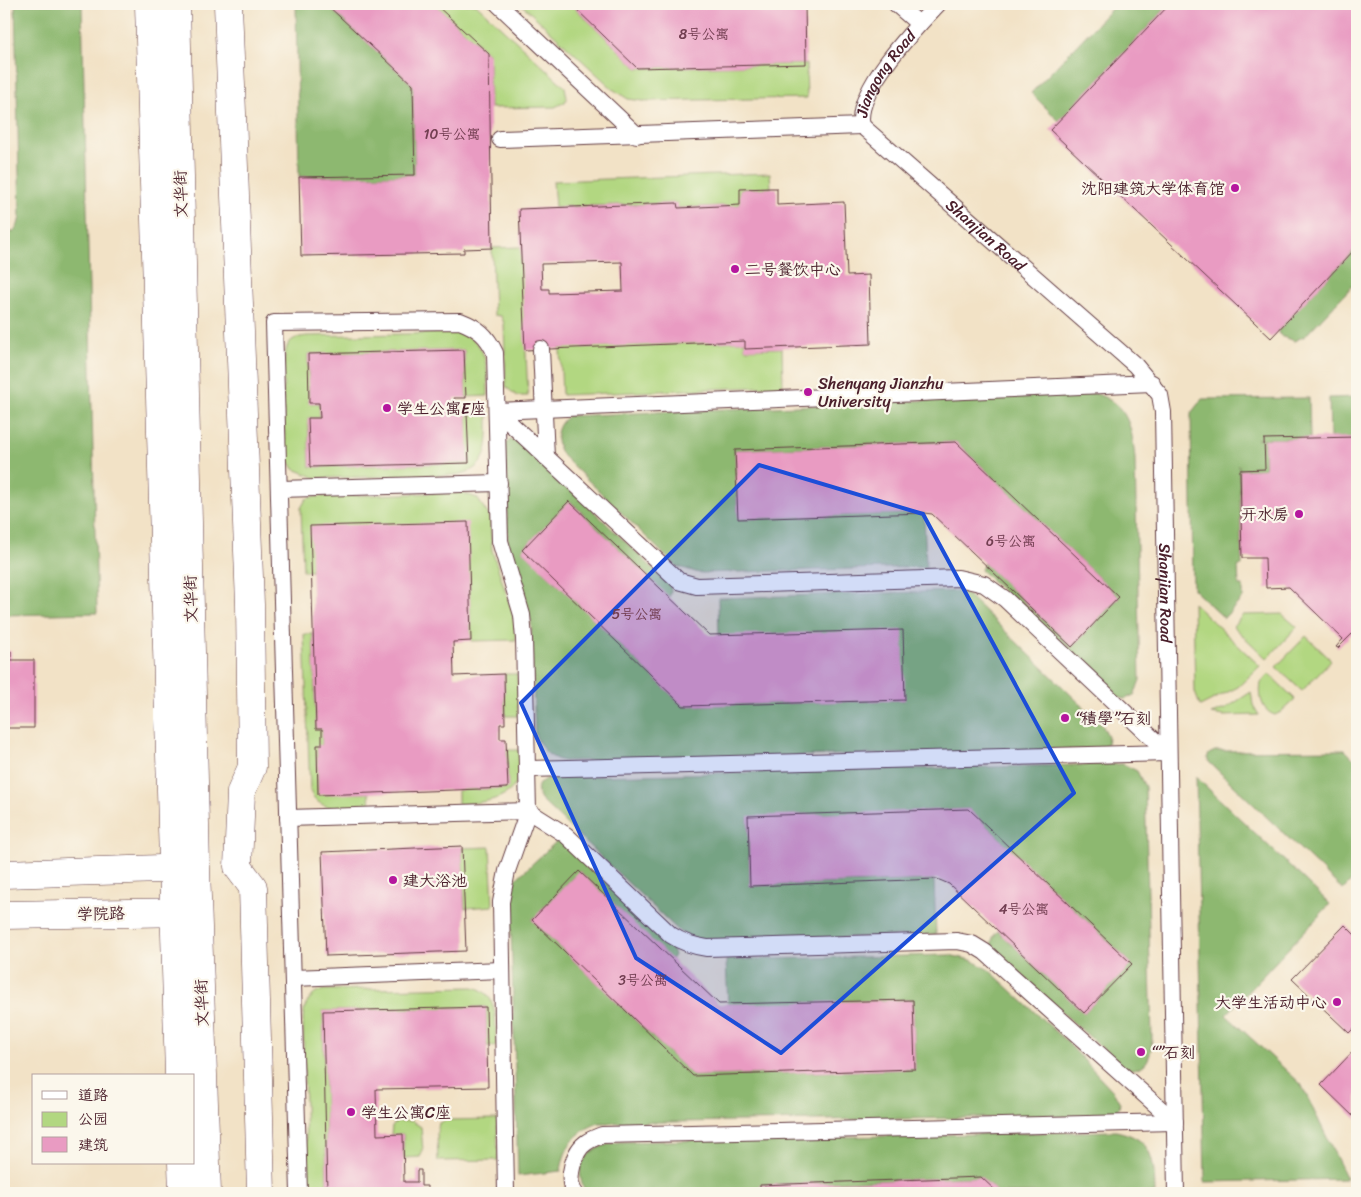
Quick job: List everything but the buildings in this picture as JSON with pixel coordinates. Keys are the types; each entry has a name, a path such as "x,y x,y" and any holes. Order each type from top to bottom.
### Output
{"street":[{"name":"文华街","path":"149,4 185,868"},
{"name":"文华街","path":"176,4 186,912 207,1193"},
{"path":"228,4 250,634 252,767 241,792 238,867 253,887 261,1193"},
{"path":"4,874 185,868"},
{"name":"文华街","path":"179,1074 186,912"},
{"name":"学院路","path":"4,915 186,912"},
{"path":"182,1164 183,1193"}],"lane":[{"path":"498,4 637,135"},
{"path":"896,4 919,24"},
{"name":"Jiangong Road","path":"862,126 861,108 866,97 900,44 938,4"},
{"path":"500,139 862,126"},
{"name":"Shanjian Road","path":"862,126 1135,365 1152,382 1160,394 1163,412 1176,1193"},
{"path":"299,1193 274,323 460,321 476,327 489,339 495,353 500,541 523,623 528,811 503,886 501,902 506,1193"},
{"path":"541,349 546,457"},
{"path":"497,411 1152,382"},
{"path":"497,411 671,576 697,586 958,578 984,584 1005,599 1168,753"},
{"path":"278,489 498,482"},
{"path":"528,769 1168,753"},
{"path":"288,818 528,811 566,835 671,935 682,943 707,948 957,940 972,944 985,952 1175,1122"},
{"path":"293,978 502,970"},
{"path":"575,1193 572,1189 572,1172 576,1155 586,1142 602,1135 1175,1122"}],"highlighted area":[{"path":"759,465 923,514 1074,793 781,1053 636,958 521,703"}],"green space":[{"path":"15,4 82,4 97,613 4,615 4,232 13,232 18,225 20,217"},
{"path":"296,4 326,4 413,85 415,175 299,177"},
{"path":"435,4 476,4 565,87 567,98 565,102 555,107 490,108 489,54"},
{"path":"521,4 571,4 637,68 806,64 807,98 643,101 628,99 614,90"},
{"path":"1116,4 1170,4 1059,121 1031,93"},
{"path":"770,173 771,188 740,189 740,205 678,208 677,203 555,207 553,181"},
{"path":"521,247 528,396 517,396 506,387 504,323 501,316 494,315 492,248"},
{"path":"1357,247 1357,281 1305,336 1294,341 1283,337 1277,331"},
{"path":"456,333 467,336 480,348 488,376 488,396 466,397 464,350 308,354 309,403 319,403 320,418 308,418 310,467 468,463 467,415 488,415 488,436 485,454 475,468 455,475 316,478 294,469 286,456 283,396 284,363 286,350 291,341 307,336"},
{"path":"745,341 745,349 782,348 783,386 562,395 560,348"},
{"path":"1094,393 1114,403 1126,418 1132,436 1135,459 1140,681 1134,695 1125,699 1110,695 981,570 984,563 1072,647 1119,597 956,442 735,450 738,519 924,513 926,567 699,573 676,566 563,456 557,440 560,425 568,416"},
{"path":"1357,397 1357,437 1330,438 1329,398"},
{"path":"1309,398 1310,438 1257,439 1264,440 1265,469 1240,470 1239,465 1242,566 1238,566 1239,586 1243,586 1243,598 1224,618 1193,589 1191,413 1202,399"},
{"path":"510,440 521,441 670,585 669,598 570,501 522,550 683,706 905,700 719,636 718,598 958,591 969,596 1103,726 1108,736 1107,744 1100,749 563,761 553,757 542,748 535,734 531,620 508,552 505,445"},
{"path":"461,492 477,498 490,517 492,550 513,614 516,640 471,641 467,522 312,571 303,571 301,508 306,499 312,497"},
{"path":"1193,603 1260,666 1238,687 1200,706 1195,692"},
{"path":"1282,614 1297,627 1267,659 1233,626 1243,615"},
{"path":"304,634 313,634 316,729 322,729 322,745 317,746 318,794 369,793 370,807 328,807 315,799 310,791"},
{"path":"1306,636 1331,660 1302,691 1276,667"},
{"path":"504,674 517,674 518,716 505,716"},
{"path":"1269,674 1295,699 1275,715 1270,713 1264,706 1260,692 1261,683"},
{"path":"1251,692 1253,705 1259,715 1223,716 1211,714 1225,709"},
{"path":"507,750 519,750 520,759 520,773 517,782 511,790 495,799 477,803 458,804 458,790 508,788"},
{"path":"1345,750 1357,762 1357,875 1343,890 1207,758 1209,754 1215,751"},
{"path":"1123,764 1137,771 1145,787 1152,1037 1151,1051 1147,1061 1139,1068 1133,1069 1126,1069 995,953 992,941 998,931 1084,1013 1132,964 969,809 748,817 750,886 934,880 936,935 709,941 698,940 680,932 541,800 538,791 541,782 553,777"},
{"path":"1196,777 1330,904 1226,1015 1301,1084 1347,1179 1205,1182"},
{"path":"557,841 566,844 670,944 674,955 671,960 579,871 532,920 693,1076 915,1069 913,1000 728,1006 726,960 949,955 971,960 989,970 1066,1041 1114,1092 1120,1103 1119,1108 1113,1114 1106,1116 599,1123 584,1130 572,1141 565,1154 561,1171 518,1176 510,892 517,878"},
{"path":"490,847 493,906 465,908 462,848"},
{"path":"473,987 482,990 492,1003 495,1019 496,1046 487,1046 486,1007 323,1011 327,1193 307,1193 303,1022 305,1007 310,998 323,990"},
{"path":"497,1119 498,1160 438,1161 437,1132 439,1123 445,1120"},
{"path":"397,1121 412,1121 421,1127 423,1151 420,1157 404,1158 403,1134 391,1135 392,1126"},
{"path":"1116,1131 1138,1139 1145,1145 1152,1161 1155,1193 998,1193 981,1177 760,1185 760,1193 586,1193 580,1173 586,1158 592,1152 609,1144 619,1142"}],"place":[{"name":"沈阳建筑大学体育馆","path":"1235,188"},
{"name":"二号餐饮中心","path":"735,269"},
{"name":"Shenyang Jianzhu University","path":"808,392"},
{"name":"学生公寓E座","path":"387,408"},
{"name":"开水房","path":"1299,514"},
{"name":"“積學”石刻","path":"1065,718"},
{"name":"建大浴池","path":"393,880"},
{"name":"大学生活动中心","path":"1337,1002"},
{"name":"“”石刻","path":"1141,1052"},
{"name":"学生公寓C座","path":"351,1112"}]}
